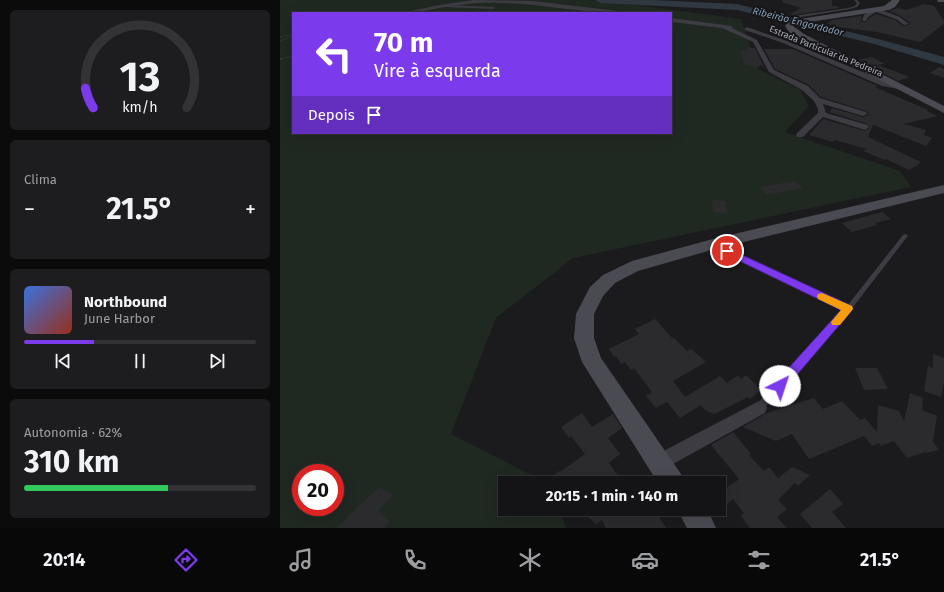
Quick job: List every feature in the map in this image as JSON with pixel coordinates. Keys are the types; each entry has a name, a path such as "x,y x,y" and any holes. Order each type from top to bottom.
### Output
{"main road":[{"path":"896,0 891,6 875,10 793,22 789,26 801,36 944,110"},
{"path":"667,476 592,362 584,338 585,314 596,292 609,279 632,267 712,244 944,189"},
{"path":"695,516 703,528"}],"street":[{"path":"412,12 482,1 608,12"},
{"path":"864,20 866,16 875,10 898,18 906,24"},
{"name":"Estrada Particular da Pedreira","path":"672,20 801,36"},
{"path":"723,26 755,41 771,72 805,88 817,100 822,110 822,114"},
{"name":"Estrada Particular da Pedreira","path":"747,29 798,48 885,84 898,87"},
{"path":"817,100 863,114"},
{"path":"822,114 865,127"},
{"path":"800,135 822,114"},
{"path":"658,463 759,408"}],"lane":[{"path":"793,22 794,18 803,15 855,7 859,3 855,0"},
{"path":"446,6 494,8"},
{"path":"759,408 848,309 905,236"},
{"path":"712,244 848,309"}],"path":[{"path":"280,37 292,36"},
{"path":"280,41 292,36"},
{"path":"280,59 292,56"}],"shaded area":[{"path":"280,0 624,0 622,3 741,19 758,69 800,90 809,106 785,132 900,171 911,187 573,258 496,318 451,434 533,476 498,476 498,516 562,516 566,528 280,528"}],"building":[{"path":"782,0 832,0 832,6 837,6 839,8 793,15 790,14 801,8 782,2"},
{"path":"924,4 934,6 944,21 944,24 920,42 877,32 831,26 833,25 827,24 832,20 862,16 861,22 866,22 869,18 876,14 895,20 903,26 909,25 910,23 901,16 889,11 898,8 906,10"},
{"path":"788,37 796,39 831,58 784,38"},
{"path":"774,41 878,86 875,87 928,110 927,111 937,116 904,124 926,130 924,135 932,138 926,146 873,125 868,137 921,162 909,170 886,159 884,160 863,151 867,149 835,140 833,142 809,135 823,119 865,131 870,127 868,124 829,112 832,108 863,117 868,115 868,113 866,111 821,97 809,85 775,69 764,49 792,49"},
{"path":"746,48 755,48 764,67 761,65 758,67 744,64 740,50 747,50"},
{"path":"872,57 885,64 878,65 910,77 898,81 858,60"},
{"path":"939,67 944,69 944,78 930,73"},
{"path":"794,181 803,188 767,195 759,187"},
{"path":"712,200 725,201 727,213 713,212"},
{"path":"882,212 891,219 875,223 877,225 852,232 842,223"},
{"path":"655,319 673,339 674,338 687,351 691,349 706,362 673,381 685,397 720,376 727,383 738,375 741,379 746,375 761,390 750,399 748,397 714,414 705,410 701,405 680,418 667,402 656,408 646,396 652,392 634,368 631,370 625,362 621,364 609,349 639,334 635,329"},
{"path":"933,354 944,358 944,382 941,397 924,391 928,366 933,368"},
{"path":"855,368 877,368 888,389 864,390"},
{"path":"910,393 923,398 922,410 937,416 933,442 939,450 925,452 907,458 894,441 881,446 879,443 872,446 864,436 809,459 792,434 776,441 743,427 767,413 814,398 823,409 842,401 860,420 865,418 877,432 878,405 899,411 904,421"},
{"path":"582,413 592,427 613,414 622,428 608,438 620,454 609,463 618,476 554,476 585,454 571,436 569,438 561,427"},
{"path":"733,432 751,454 749,455 764,471 769,467 778,478 792,467 810,475 798,486 795,483 778,500 787,509 777,517 787,528 750,528 741,516 744,513 733,499 727,504 726,488 739,479 711,445"},
{"path":"379,487 393,495 378,511 390,522 384,528 336,528"},
{"path":"830,489 843,504 832,512 846,528 812,528 800,514"},
{"path":"587,516 658,516 666,528 606,528 602,520 596,524"}],"waterway":[{"name":"Ribeirão Engordador","path":"600,0 737,7 878,42 944,61"}],"slow traffic":[{"path":"822,296 848,309 836,322"}],"route":[{"path":"727,251 848,309 780,386"}]}
